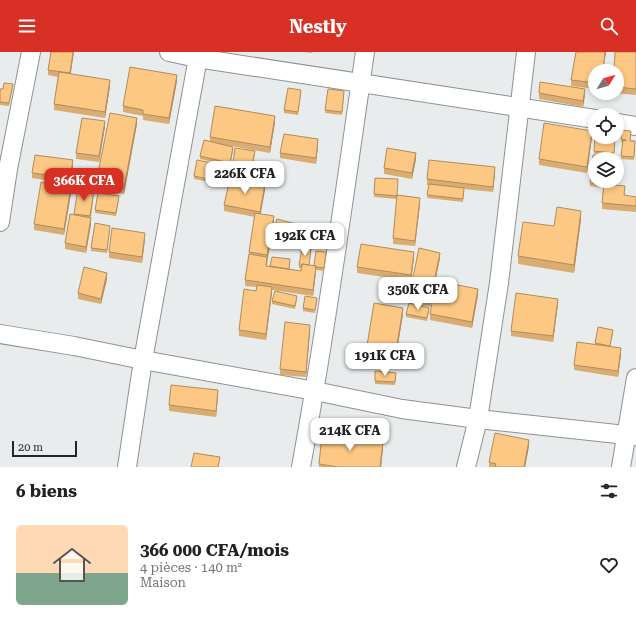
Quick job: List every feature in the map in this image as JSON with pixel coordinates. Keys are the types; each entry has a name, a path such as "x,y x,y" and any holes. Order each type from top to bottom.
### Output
{"street":[{"path":"0,222 8,169 31,52"},
{"path":"169,52 198,55 361,83 588,118"},
{"path":"301,467 315,391 365,52"},
{"path":"466,467 478,419 499,283 526,52"},
{"path":"127,467 143,360 198,55"},
{"path":"624,124 636,126"},
{"path":"0,334 74,346 315,391 402,409 631,436"},
{"path":"622,467 631,436 636,378"}],"building":[{"path":"51,52 73,52 70,73 48,70"},
{"path":"576,52 605,52 604,64 588,64 588,82 571,80"},
{"path":"615,52 636,52 636,89 624,88 624,64 614,64"},
{"path":"130,67 177,75 169,118 143,114 143,110 123,106"},
{"path":"59,72 110,80 105,112 54,104"},
{"path":"540,82 585,89 583,101 539,93"},
{"path":"4,83 13,84 9,103 0,102 0,89 3,89"},
{"path":"288,88 301,90 298,112 284,110"},
{"path":"328,89 344,91 342,112 325,110"},
{"path":"215,106 275,116 270,147 210,137"},
{"path":"110,113 137,118 124,188 96,183"},
{"path":"82,118 105,121 99,156 76,153"},
{"path":"544,123 588,130 588,144 590,144 587,167 539,159"},
{"path":"624,130 631,131 630,141 635,141 634,157 624,156 624,152 622,152 622,144 624,144 624,140 626,140 624,140"},
{"path":"284,134 318,139 316,158 280,153"},
{"path":"204,140 233,147 230,163 200,156"},
{"path":"594,144 615,144 614,152 594,151"},
{"path":"235,148 255,151 252,165 233,162"},
{"path":"387,148 416,153 412,173 384,168"},
{"path":"35,155 73,160 70,178 32,173"},
{"path":"197,160 212,163 209,179 194,176"},
{"path":"429,160 495,167 493,187 427,179"},
{"path":"235,178 265,184 260,212 224,205 229,183 234,184"},
{"path":"375,178 398,179 397,196 374,194"},
{"path":"41,182 71,187 64,229 34,224"},
{"path":"429,184 464,188 463,199 427,195"},
{"path":"625,186 624,195 636,197 636,206 602,203 604,188 624,188"},
{"path":"78,188 94,190 90,216 74,214"},
{"path":"98,193 119,196 116,213 95,210"},
{"path":"397,195 420,198 415,241 393,238"},
{"path":"557,207 581,211 574,265 518,256 523,222 554,226"},
{"path":"255,213 274,216 267,255 249,252"},
{"path":"70,214 91,218 86,247 65,243"},
{"path":"277,219 296,224 291,240 272,235"},
{"path":"95,223 110,226 107,250 91,248"},
{"path":"112,228 145,233 142,257 109,252"},
{"path":"361,244 414,252 411,275 357,267"},
{"path":"302,248 311,249 309,265 299,265"},
{"path":"419,248 440,253 430,302 409,297"},
{"path":"316,251 326,252 324,268 316,267 314,265"},
{"path":"249,254 267,257 266,266 301,271 302,264 316,266 313,290 245,280"},
{"path":"272,257 290,259 289,269 270,266"},
{"path":"84,267 107,273 101,299 78,293"},
{"path":"442,282 478,289 472,322 430,314 435,287 441,289"},
{"path":"257,285 272,287 266,334 239,330 244,289 256,291"},
{"path":"275,291 297,296 295,306 272,301"},
{"path":"516,293 558,299 553,336 511,331"},
{"path":"305,296 317,298 315,310 303,308"},
{"path":"374,303 403,308 394,363 365,358"},
{"path":"409,303 429,308 427,318 406,314"},
{"path":"285,322 310,325 306,372 280,369"},
{"path":"598,327 613,330 610,346 595,343"},
{"path":"577,342 621,348 618,371 574,365"},
{"path":"375,371 396,373 395,382 375,381"},
{"path":"171,385 218,390 216,411 169,405"},
{"path":"495,433 529,440 524,467 495,467 496,464 489,462"},
{"path":"322,434 383,442 380,467 338,467 319,464"},
{"path":"194,453 220,457 218,467 191,467"}]}
